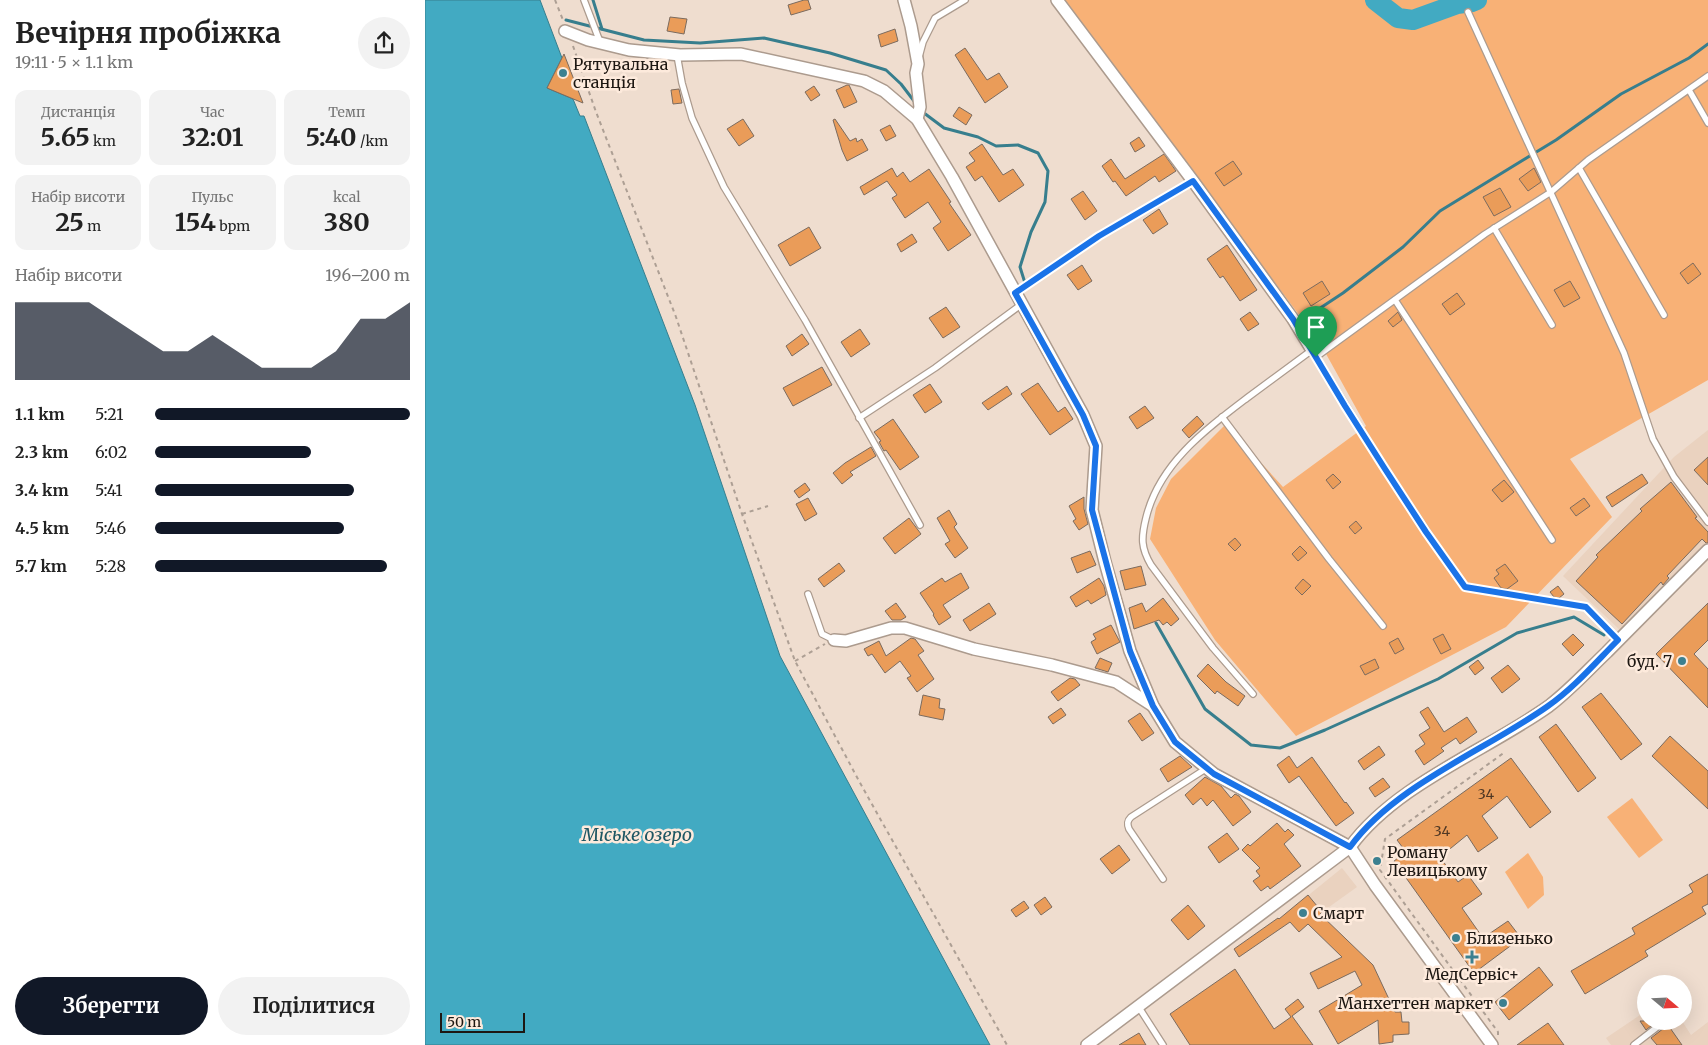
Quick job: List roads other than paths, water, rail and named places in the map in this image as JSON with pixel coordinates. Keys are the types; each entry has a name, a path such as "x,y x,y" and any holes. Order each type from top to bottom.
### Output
{"street":[{"path":"904,0 918,64 916,73 920,107 917,119"},
{"path":"1057,0 1193,181 1293,319 1314,353"},
{"path":"567,32 629,50 677,55 741,54 865,81 884,91 917,119 952,178 1083,415 1096,446 1092,510 1130,651 1153,706 1175,742 1214,774 1350,847 1375,885 1495,1042"},
{"path":"1087,1045 1350,847 1362,830 1381,813 1421,784 1549,706 1580,678 1708,550"},
{"path":"834,640 846,641 891,628 905,628 974,649 1052,665 1116,682 1153,706"}],"lane":[{"path":"583,0 600,43"},
{"path":"918,64 923,42 935,18 965,0"},
{"path":"1468,12 1624,353 1653,439 1674,477 1708,522"},
{"path":"677,55 682,83 692,118 724,187 805,320 920,525"},
{"path":"1253,694 1213,648 1163,583 1146,557 1142,544 1147,511 1169,470 1207,428 1222,417 1395,300 1494,228 1551,192 1579,168 1708,76"},
{"path":"1689,90 1708,123"},
{"path":"1579,168 1664,315"},
{"path":"1015,293 1099,236 1193,181"},
{"path":"1494,228 1552,325"},
{"path":"1395,300 1552,540"},
{"path":"859,418 935,368 1022,304"},
{"path":"1314,353 1345,406 1426,532 1465,587 1586,607 1618,640"},
{"path":"1222,417 1329,559 1383,626"},
{"path":"808,594 822,634 834,640"},
{"path":"1163,879 1129,829 1127,825 1128,820 1207,768"},
{"path":"1138,1006 1163,1045"},
{"path":"1634,1045 1653,1030"}],"water":[{"name":"Міське озеро","path":"425,0 540,0 562,58 547,88 573,99 580,116 584,116 695,405 780,656 990,1045 425,1045"}],"waterway":[{"path":"593,0 602,29"},
{"path":"1375,0 1398,18 1413,20 1457,4 1477,0"},
{"path":"566,20 644,40 700,43 764,38 830,53 886,70 901,84 914,101"},
{"path":"1299,322 1343,293 1403,247 1440,211 1556,140 1621,94 1689,58 1708,44"},
{"path":"924,113 944,128 978,137 996,146 1018,145 1038,153 1048,171 1045,202 1031,232 1020,267 1025,283"},
{"path":"1156,623 1205,709 1251,745 1280,748 1325,730 1438,679 1517,633 1574,617 1604,635"}],"place":[{"name":"Рятувальна станція","path":"563,73"},
{"name":"буд. 7","path":"1682,661"},
{"name":"Роману Левицькому","path":"1377,861"},
{"name":"Смарт","path":"1303,913"},
{"name":"Близенько","path":"1456,938"},
{"name":"МедСервіс+","path":"1472,957"},
{"name":"Манхеттен маркет","path":"1503,1003"}]}
